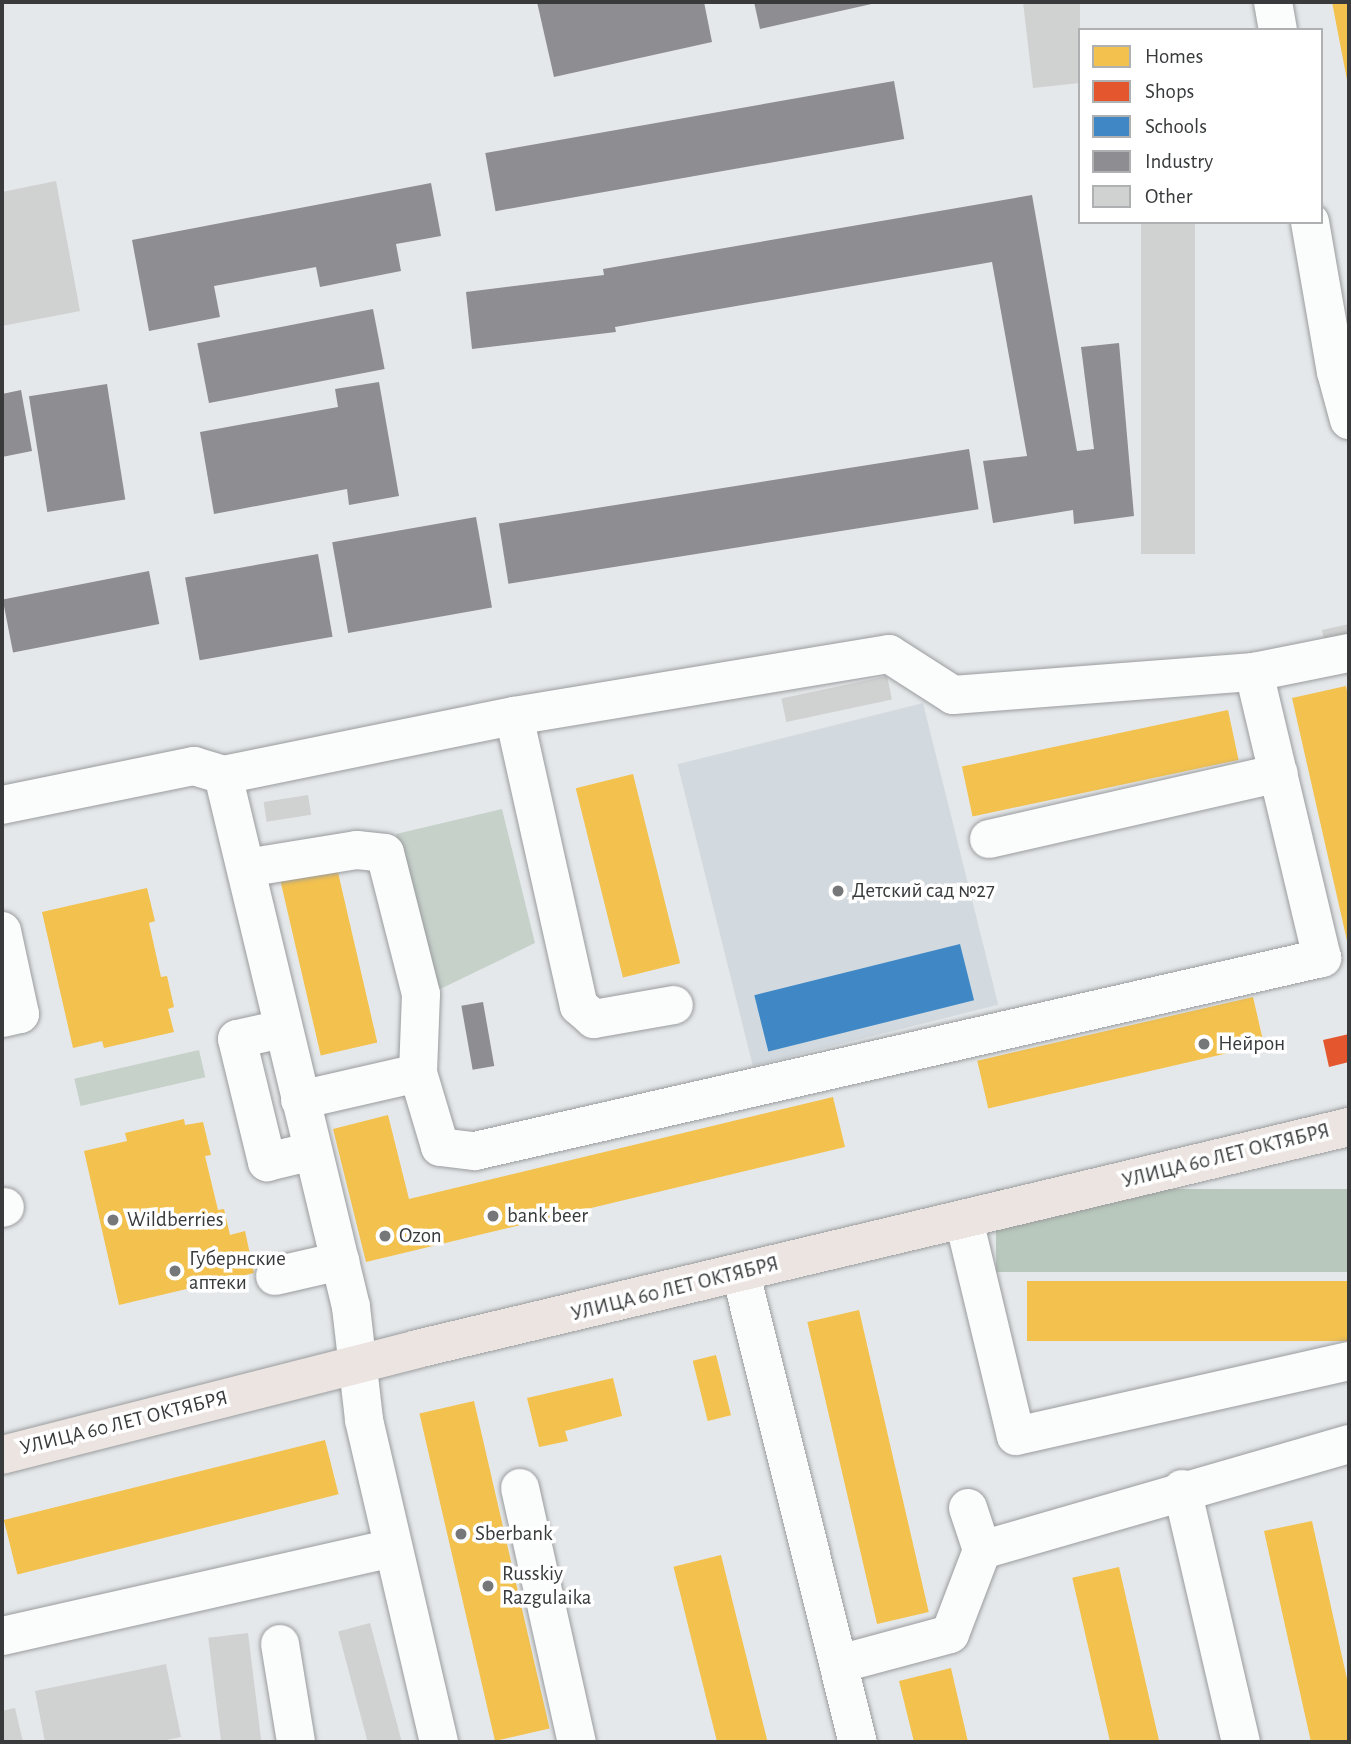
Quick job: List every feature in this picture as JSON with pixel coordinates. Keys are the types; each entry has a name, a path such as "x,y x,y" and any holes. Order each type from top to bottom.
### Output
{"main road":[{"name":"УЛИЦА 60 ЛЕТ ОКТЯБРЯ","path":"2,1455 358,1364 1349,1126"}],"street":[{"path":"1273,2 1278,28"},
{"path":"1310,224 1343,370 1349,420"},
{"path":"2,805 194,766 223,775 514,716 889,654 953,695 1254,672 1349,653"},
{"path":"246,868 357,850 386,853 421,994 418,1073 440,1147 475,1151 1322,958 1254,672"},
{"path":"514,716 579,1006 594,1018 674,1004"},
{"path":"989,839 1279,773"},
{"path":"223,775 351,1307 364,1420 439,1742"},
{"path":"2,1018 20,1014 3,945"},
{"path":"282,1029 237,1039 267,1162 313,1151"},
{"path":"300,1100 418,1073"},
{"path":"964,1220 1016,1436 1349,1361"},
{"path":"275,1276 340,1261"},
{"path":"741,1274 858,1742"},
{"path":"982,1550 1182,1489 1348,1448"},
{"path":"520,1488 577,1742"},
{"path":"1182,1489 1241,1742"},
{"path":"839,1664 950,1634 982,1550 968,1508"},
{"path":"2,1636 393,1548"},
{"path":"280,1644 296,1742"}],"shaded area":[{"name":"Детский сад №27","path":"923,703 998,1005 753,1066 678,764"},
{"path":"502,809 535,943 434,992 396,834"},
{"path":"199,1050 205,1077 81,1106 74,1079"}],"green space":[{"path":"996,1189 1349,1189 1349,1272 996,1272"}],"building: Homes":[{"path":"1332,2 1349,2 1349,85 1348,85"},
{"path":"1346,686 1349,702 1348,945 1292,698"},
{"path":"1228,710 1239,760 973,816 962,767"},
{"path":"633,774 680,963 623,977 576,788"},
{"path":"337,868 377,1042 321,1055 280,881"},
{"path":"147,888 155,921 149,923 161,977 167,976 174,1007 168,1009 174,1032 104,1048 102,1041 73,1048 42,912"},
{"path":"1253,997 1264,1045 988,1108 977,1061"},
{"path":"833,1097 845,1147 366,1262 333,1129 388,1115 409,1199"},
{"path":"184,1119 185,1125 203,1122 211,1155 205,1156 218,1210 224,1209 230,1235 245,1231 254,1273 119,1305 84,1151 127,1141 125,1133"},
{"path":"1027,1281 1349,1281 1349,1341 1027,1341"},
{"path":"859,1310 929,1612 877,1624 807,1322"},
{"path":"716,1355 731,1415 708,1421 693,1361"},
{"path":"613,1378 622,1416 565,1431 568,1441 539,1447 527,1398"},
{"path":"474,1401 550,1728 495,1741 419,1414"},
{"path":"325,1440 339,1494 17,1574 4,1520"},
{"path":"1312,1521 1349,1688 1349,1742 1311,1742 1264,1531"},
{"path":"721,1555 768,1742 717,1742 673,1567"},
{"path":"1119,1567 1159,1742 1110,1742 1072,1578"},
{"path":"951,1668 968,1742 914,1742 899,1681"}],"building: Shops":[{"path":"1349,1034 1349,1062 1329,1067 1323,1040"}],"building: Schools":[{"path":"960,944 974,1000 768,1052 754,995"}],"building: Industry":[{"path":"537,2 704,2 712,42 554,77"},
{"path":"754,2 876,2 876,3 760,29"},
{"path":"894,81 904,139 496,211 485,153"},
{"path":"431,183 441,236 396,244 401,271 320,287 316,267 214,286 220,317 149,331 132,240"},
{"path":"1032,195 1077,451 1094,449 1081,347 1119,343 1134,516 1074,524 1073,510 993,523 983,461 1027,456 992,262 615,327 616,332 472,349 466,292 604,275 603,269"},
{"path":"373,309 385,369 209,403 197,343"},
{"path":"379,382 399,496 349,505 347,489 214,514 200,432 338,407 335,389"},
{"path":"107,384 125,500 47,512 29,396"},
{"path":"21,390 32,451 2,457 2,394"},
{"path":"969,449 979,509 508,584 499,523"},
{"path":"476,517 492,608 348,633 332,542"},
{"path":"318,554 333,637 200,660 185,577"},
{"path":"149,571 159,624 13,652 3,599"},
{"path":"483,1002 494,1066 473,1070 461,1006"}],"building: Other":[{"path":"1023,2 1080,2 1078,83 1033,88"},
{"path":"56,181 80,311 2,326 2,192"},
{"path":"1141,224 1195,224 1195,554 1141,554"},
{"path":"1349,624 1349,643 1326,648 1322,630"},
{"path":"887,676 892,699 786,722 781,698"},
{"path":"308,795 311,815 267,822 264,802"},
{"path":"370,1623 402,1742 368,1742 338,1632"},
{"path":"248,1633 261,1742 221,1742 208,1638"},
{"path":"166,1664 181,1737 156,1742 45,1742 35,1691"},
{"path":"15,1708 23,1742 2,1742 2,1711"}],"place":[{"name":"Детский сад №27","path":"838,891"},
{"name":"Нейрон","path":"1204,1044"},
{"name":"bank beer","path":"493,1216"},
{"name":"Wildberries","path":"113,1220"},
{"name":"Ozon","path":"385,1236"},
{"name":"Губернские аптеки","path":"175,1271"},
{"name":"Sberbank","path":"461,1534"},
{"name":"Russkiy Razgulaika","path":"488,1586"}]}
